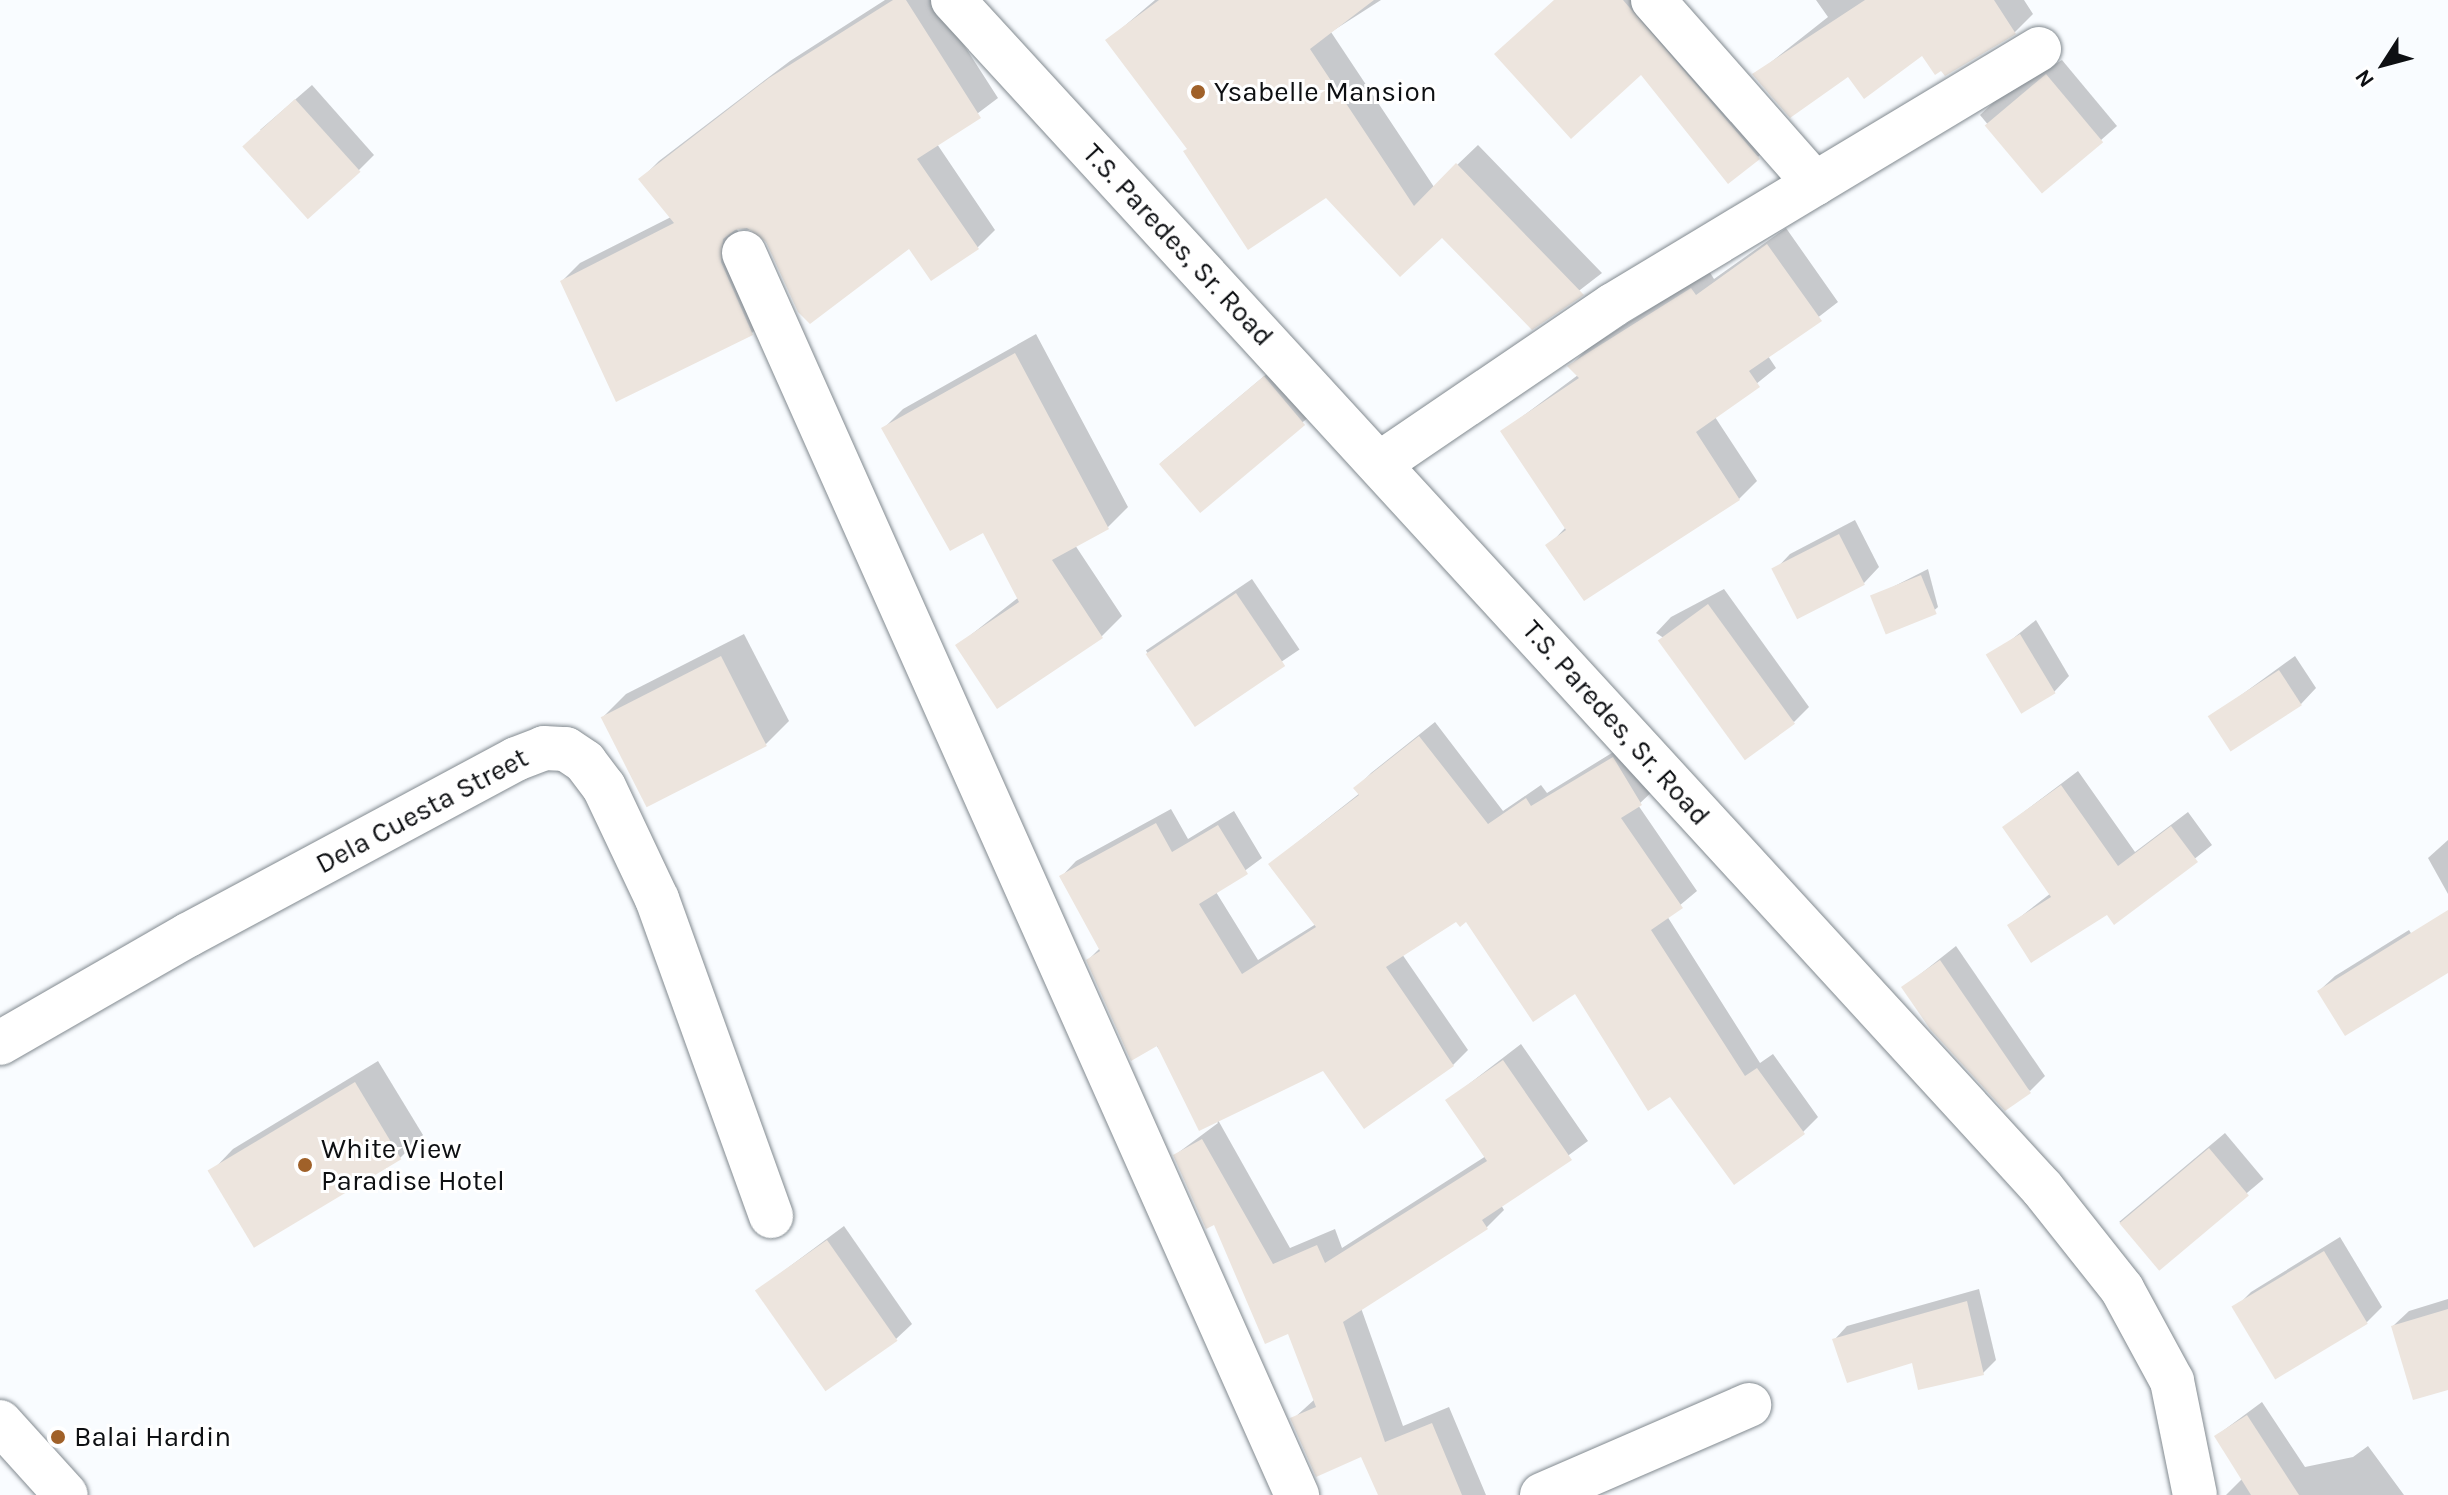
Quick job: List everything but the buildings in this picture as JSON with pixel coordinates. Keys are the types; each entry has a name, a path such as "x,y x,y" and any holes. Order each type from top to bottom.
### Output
{"street":[{"name":"T.S. Paredes, Sr. Road","path":"953,0 2051,1199 2122,1289 2172,1381 2195,1495"},
{"path":"1653,0 1815,184"},
{"path":"1379,464 1613,305 2039,49"},
{"path":"744,253 1297,1495"},
{"name":"Dela Cuesta Street","path":"0,1043 516,759 544,748 566,749 585,762 604,787 657,899 771,1216"},
{"path":"1542,1495 1749,1405"},
{"path":"0,1422 66,1495"}],"place":[{"name":"Ysabelle Mansion","path":"1198,92"},
{"name":"White View Paradise Hotel","path":"305,1165"},
{"name":"Balai Hardin","path":"58,1437"}]}
